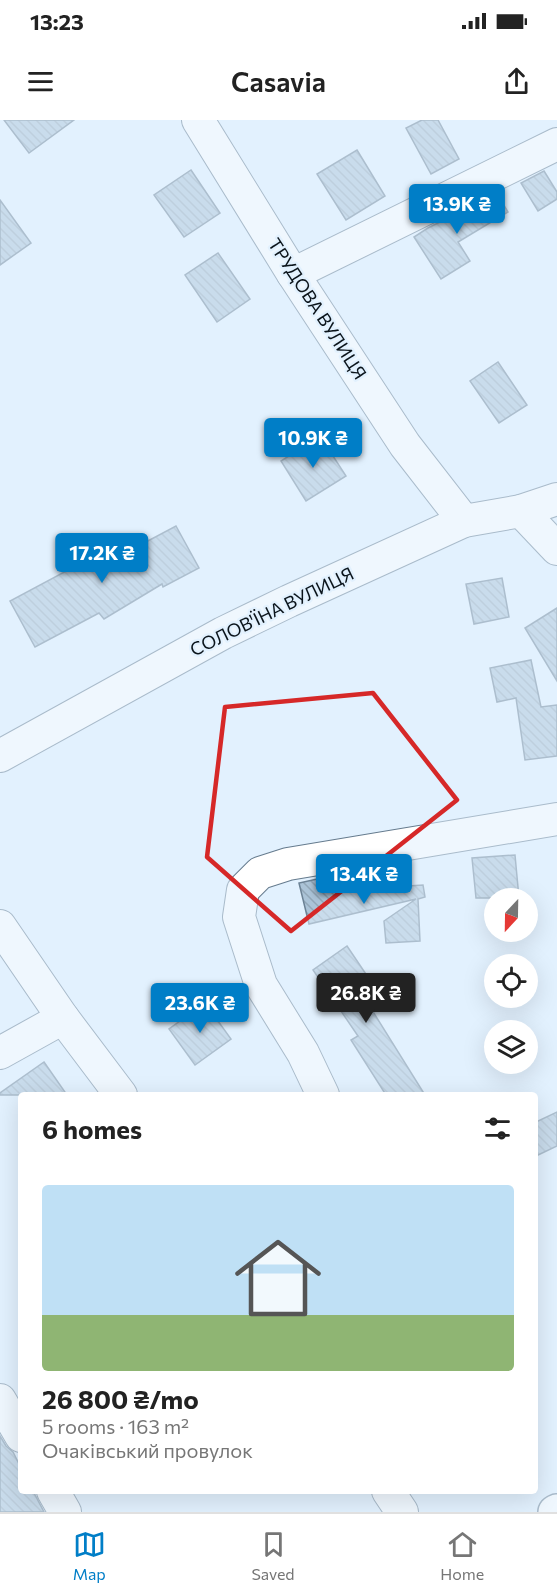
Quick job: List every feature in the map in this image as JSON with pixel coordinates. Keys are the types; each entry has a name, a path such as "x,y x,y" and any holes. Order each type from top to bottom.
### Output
{"street":[{"name":"ТРУДОВА ВУЛИЦЯ","path":"198,120 293,274 405,445 464,522"},
{"path":"293,274 557,144"},
{"name":"СОЛОВ'ЇНА ВУЛИЦЯ","path":"0,756 224,633 464,522 521,511 557,499"},
{"path":"521,511 557,549"},
{"path":"322,1092 303,1053 261,985 239,917 243,890 260,873 288,864 557,819"},
{"path":"0,927 63,1018 119,1092"},
{"path":"0,1053 63,1018"},
{"path":"0,1400 18,1431"},
{"path":"55,1494 65,1512"},
{"path":"390,1494 402,1512"}],"highlighted area":[{"path":"373,693 457,800 291,931 207,857 225,707"}],"building":[{"path":"4,120 74,120 29,153"},
{"path":"422,120 438,120 459,159 431,174 406,128"},
{"path":"357,150 385,196 346,220 317,174"},
{"path":"191,170 220,213 184,237 154,195"},
{"path":"544,171 557,192 557,199 538,211 521,183"},
{"path":"497,194 508,212 458,242 470,261 441,279 414,237"},
{"path":"0,200 31,243 0,265"},
{"path":"218,253 250,299 217,322 185,275"},
{"path":"498,362 527,405 499,423 470,381"},
{"path":"320,436 346,476 306,501 281,461"},
{"path":"176,526 199,568 163,587 162,584 104,619 99,613 35,647 10,601 72,568 66,558 99,538 112,560"},
{"path":"502,578 509,617 474,624 466,584"},
{"path":"557,608 557,681 525,628"},
{"path":"531,660 541,707 557,705 557,756 525,760 516,698 497,702 490,668"},
{"path":"515,855 518,888 484,888 484,898 476,898 472,858"},
{"path":"340,874 344,890 423,885 425,897 418,899 420,941 386,943 384,921 416,899 309,924 299,883"},
{"path":"347,946 374,986 362,994 423,1092 384,1092 351,1040 358,1036 313,970"},
{"path":"205,1003 231,1039 195,1065 169,1029"},
{"path":"44,1062 65,1092 18,1092 18,1095 0,1095"},
{"path":"557,1112 557,1146 538,1155 538,1121"},
{"path":"0,1436 18,1462 18,1494 35,1494 44,1512 0,1512"}]}
